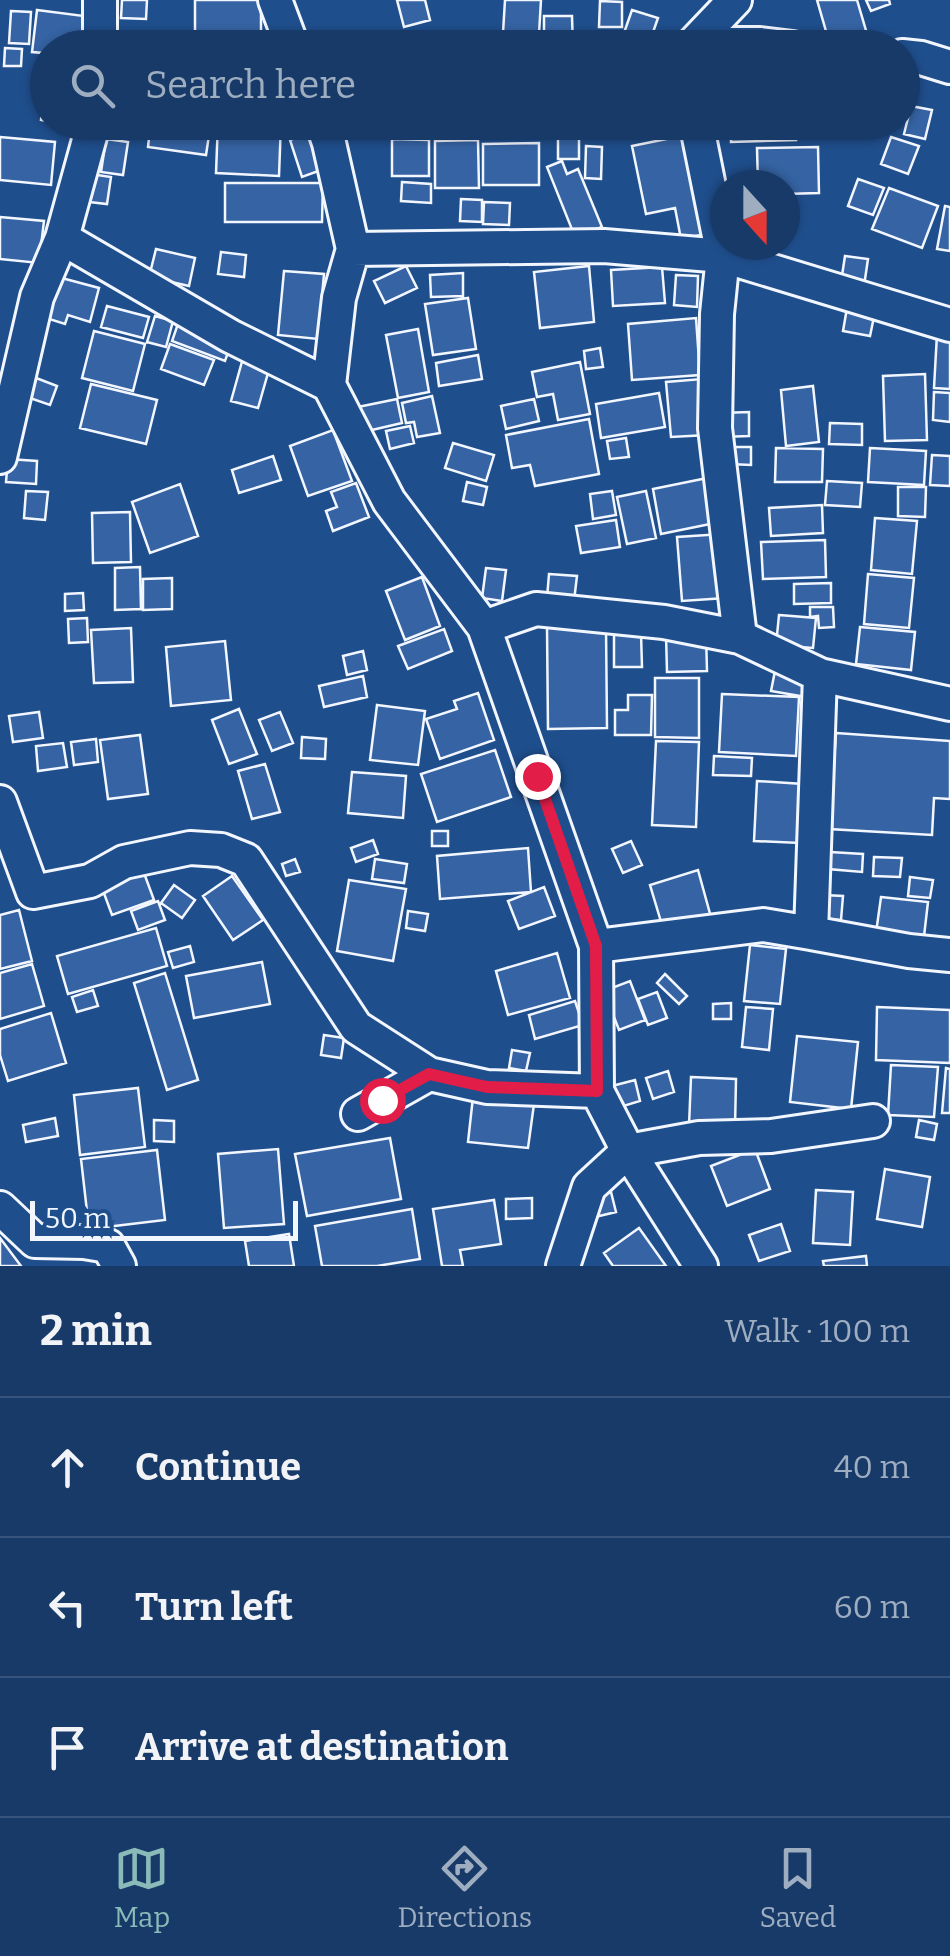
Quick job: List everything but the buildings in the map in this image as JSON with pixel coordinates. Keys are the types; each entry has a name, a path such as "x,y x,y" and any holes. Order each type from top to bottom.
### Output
{"street":[{"path":"100,0 100,30"},
{"path":"275,0 286,30"},
{"path":"706,30 730,1"},
{"path":"920,58 950,68"},
{"path":"0,457 37,297 62,238 89,140"},
{"path":"329,140 352,249 339,298 328,385 389,501 484,627 596,946 597,1091 628,1151 701,1266"},
{"path":"699,140 710,194"},
{"path":"62,238 230,336 328,385"},
{"path":"352,249 604,246 710,255"},
{"path":"722,260 715,428 740,637"},
{"path":"735,260 950,325"},
{"path":"484,627 536,609 664,622 740,637 820,675 950,704"},
{"path":"811,933 820,675"},
{"path":"0,802 33,892 90,881 124,862 190,848 221,850 246,860 356,1027 429,1074 487,1087 597,1091"},
{"path":"596,946 763,926 909,952 950,954"},
{"path":"358,1114 429,1074"},
{"path":"563,1266 589,1187 628,1151 699,1138 771,1136 873,1122"},
{"path":"0,1208 34,1241 108,1246 120,1266"}],"route":[{"path":"382,1100 429,1074 487,1087 597,1091 596,946 537,776"}]}
